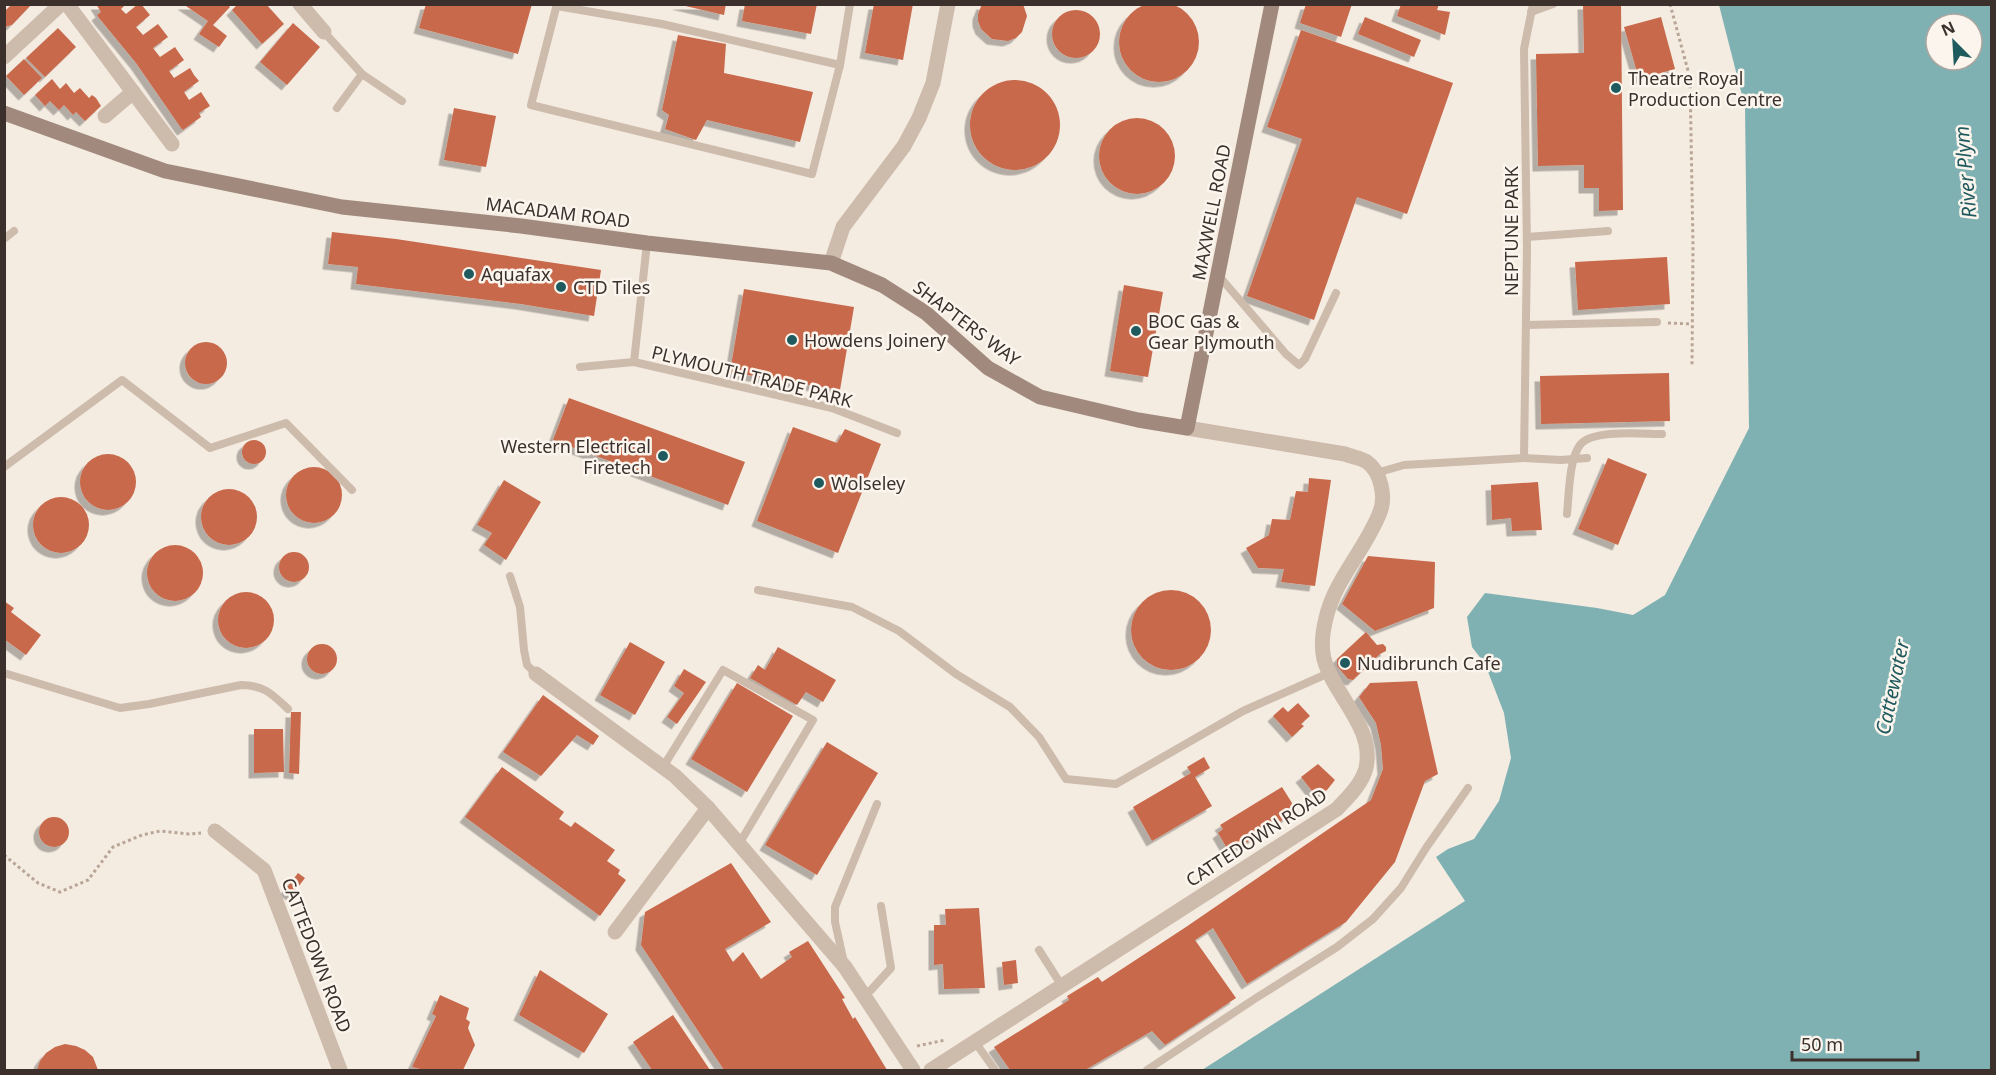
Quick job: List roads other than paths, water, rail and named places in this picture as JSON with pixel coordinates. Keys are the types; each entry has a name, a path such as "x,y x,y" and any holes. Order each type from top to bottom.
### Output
{"street":[{"path":"7,49 61,4"},
{"path":"67,4 172,144"},
{"path":"300,4 324,32"},
{"path":"831,263 843,227 904,146 919,118 933,83 948,4"},
{"name":"MAXWELL ROAD","path":"1187,428 1272,4"},
{"path":"105,116 133,92"},
{"name":"MACADAM ROAD","path":"4,113 165,171 342,207 831,263"},
{"name":"SHAPTERS WAY","path":"831,263 882,285 926,313 988,368 1040,397 1138,420 1187,428"},
{"path":"1187,428 1345,454 1367,462 1376,473"},
{"name":"CATTEDOWN ROAD","path":"934,1070 1337,808 1355,789 1366,770 1368,750 1352,712 1329,673 1323,657 1326,616 1381,510 1383,491 1376,473"},
{"path":"536,674 675,776 708,808 845,968 914,1071"},
{"path":"615,932 708,808"},
{"name":"CATTEDOWN ROAD","path":"215,831 264,870 340,1071"}],"lane":[{"path":"840,65 662,24 557,5 531,105 812,174 840,65 849,4"},
{"path":"1532,8 1553,4"},
{"name":"NEPTUNE PARK","path":"1524,458 1527,237 1524,49 1532,8"},
{"path":"324,32 362,74 402,101"},
{"path":"337,108 362,74"},
{"path":"4,239 15,231"},
{"path":"1527,237 1608,231"},
{"name":"PLYMOUTH TRADE PARK","path":"634,362 647,243"},
{"path":"1218,275 1286,354 1299,365 1305,359 1336,292"},
{"path":"1526,325 1657,322"},
{"name":"PLYMOUTH TRADE PARK","path":"580,367 634,362 832,408 897,433"},
{"path":"4,467 122,380 210,448 286,423 352,490"},
{"path":"1566,514 1574,459 1581,444 1595,435 1662,434"},
{"path":"1376,473 1404,465 1524,458 1562,460 1587,458"},
{"path":"510,576 520,606 527,665 536,674"},
{"path":"758,590 852,608 899,631 956,674 1010,707 1039,737 1066,779 1116,784 1243,711 1329,673"},
{"path":"663,767 723,670 813,720 739,844"},
{"path":"4,673 120,708 242,685 255,685 273,694 288,709"},
{"path":"1147,1071 1337,947 1373,919 1401,888 1468,788"},
{"path":"845,968 837,936 835,907 877,804"},
{"path":"863,996 891,968 881,906"},
{"path":"1039,950 1062,986"},
{"path":"975,1042 995,1071"}],"water":[{"path":"1719,5 1991,5 1991,1070 1202,1070 1465,901 1436,857 1448,849 1474,839 1499,801 1511,758 1504,713 1485,664 1472,647 1467,617 1485,593 1633,615 1665,595 1749,428 1745,107"}],"place":[{"name":"Theatre Royal Production Centre","path":"1616,88"},
{"name":"Aquafax","path":"469,274"},
{"name":"CTD Tiles","path":"561,287"},
{"name":"BOC Gas & Gear Plymouth","path":"1136,331"},
{"name":"Howdens Joinery","path":"792,340"},
{"name":"Western Electrical Firetech","path":"663,456"},
{"name":"Wolseley","path":"819,483"},
{"name":"Nudibrunch Cafe","path":"1345,663"}],"water label":[{"name":"River Plym","path":"1965,172"},
{"name":"Cattewater","path":"1892,687"}]}
